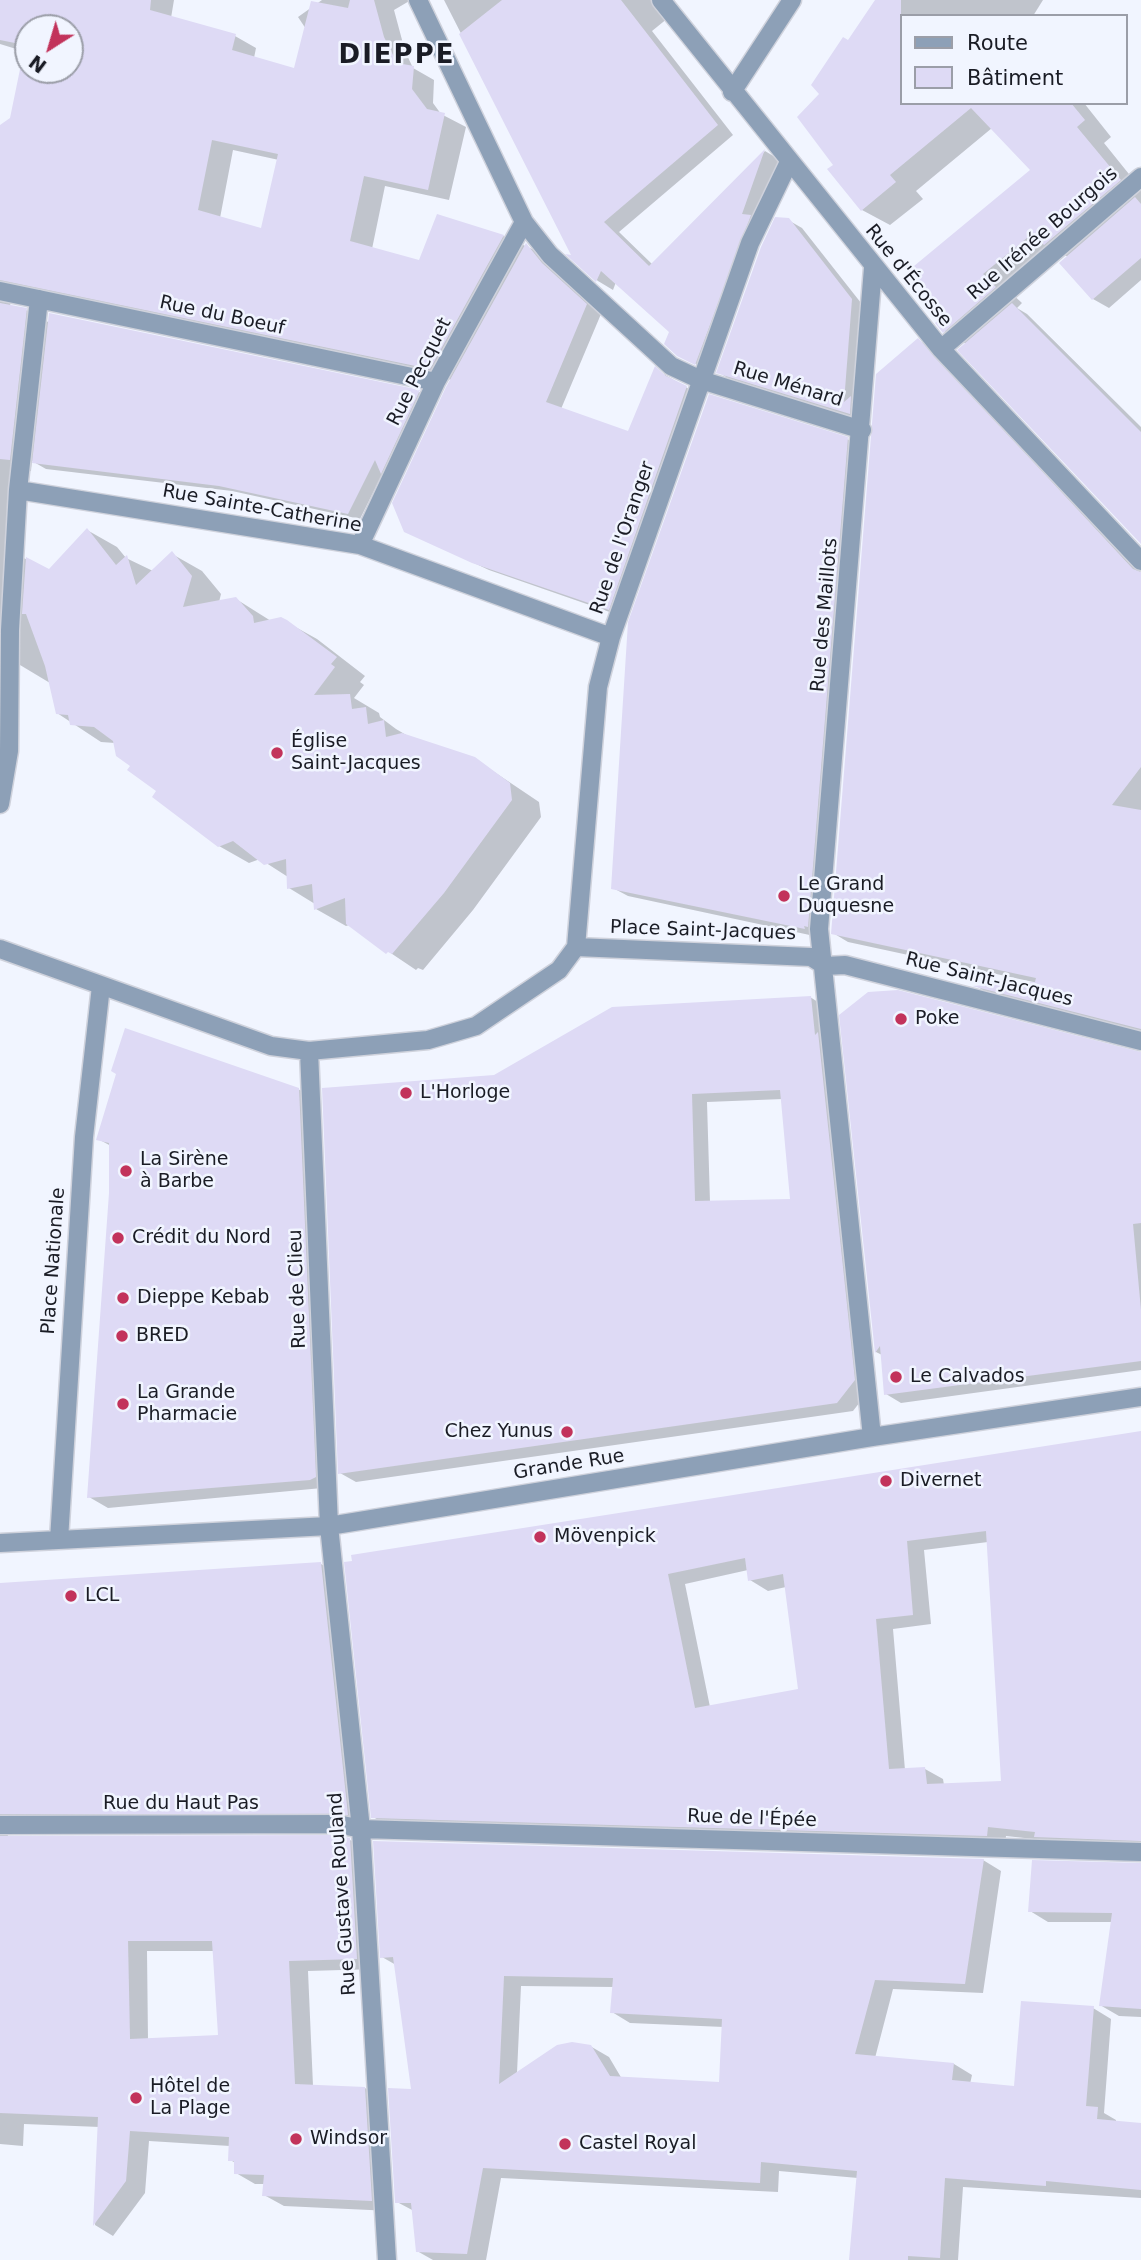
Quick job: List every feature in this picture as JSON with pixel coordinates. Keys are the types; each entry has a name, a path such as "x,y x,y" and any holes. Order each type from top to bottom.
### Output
{"street":[{"name":"Rue Ménard","path":"418,0 524,222 550,255 671,366 701,380 862,430"},
{"name":"Rue d'Écosse","path":"661,0 873,268 941,349 1141,561"},
{"path":"732,92 792,0"},
{"name":"Rue de l'Oranger","path":"576,947 598,687 611,638 750,243 789,162"},
{"name":"Rue Irénée Bourgois","path":"941,349 1141,177"},
{"name":"Rue Pecquet","path":"360,545 436,382 524,222"},
{"name":"Rue des Maillots","path":"872,1437 825,966 819,929 862,430 873,268"},
{"name":"Rue du Boeuf","path":"0,291 436,382"},
{"path":"0,804 18,490 39,299"},
{"name":"Rue Sainte-Catherine","path":"18,490 360,545 611,638"},
{"path":"0,949 271,1046 309,1051 428,1040 476,1026 559,970 576,947"},
{"name":"Place Saint-Jacques","path":"576,947 811,957 825,966"},
{"name":"Rue Saint-Jacques","path":"825,966 845,965 1141,1041"},
{"name":"Place Nationale","path":"59,1540 79,1201 101,986"},
{"name":"Rue de Clieu","path":"309,1051 328,1526"},
{"name":"Grande Rue","path":"0,1543 328,1526 872,1437 1141,1397"},
{"name":"Rue Gustave Rouland","path":"328,1526 361,1829 387,2260"},
{"name":"Rue du Haut Pas","path":"0,1825 338,1824 361,1829"},
{"name":"Rue de l'Épée","path":"361,1829 1141,1852"}],"building":[{"path":"0,0 151,0 150,10 236,34 232,50 294,68 311,1 348,8 350,0 374,0 384,37 397,63 414,66 412,89 427,109 445,113 428,190 364,176 350,241 419,260 437,214 504,235 430,369 0,280 0,125 10,118 17,84 84,84 84,14 14,14 14,43 0,40","holes":["212,140 278,154 261,228 198,210"]},
{"path":"502,0 621,0 718,125 604,222 649,266 765,149 742,214 751,215 695,365 677,356 664,344 669,332 601,271 596,282 565,254 571,255 459,34"},
{"path":"875,0 901,0 900,105 1073,105 1085,120 1077,127 1121,180 1044,245 1033,233 983,274 996,287 943,333 935,323 945,315 908,271 1030,170 971,108 890,175 896,182 861,211 827,169 833,165 797,117 819,94 811,85 843,37 848,40"},
{"path":"1135,197 1141,204 1141,258 1092,300 1059,263"},
{"path":"775,217 789,218 852,299 844,402 851,396 850,414 716,373 761,247"},
{"path":"526,243 542,263 587,304 546,402 628,431 655,366 666,376 687,386 609,610 472,563 404,532 392,503 446,387"},
{"path":"0,303 27,308 10,460 0,459"},
{"path":"1012,303 1141,432 1141,544 957,350"},
{"path":"49,313 420,390 381,474 375,460 348,514 219,486 32,463"},
{"path":"918,338 1133,569 1141,572 1141,767 1112,805 1141,810 1141,1029 972,986 1035,982 1036,978 831,934 876,374"},
{"path":"709,394 848,437 808,927 804,926 805,929 611,889 628,622"},
{"name":"Église Saint-Jacques","path":"87,528 116,565 127,555 136,585 172,551 192,576 183,607 236,597 253,616 254,623 281,617 287,620 337,657 331,664 335,667 314,695 350,694 352,709 366,707 368,724 384,720 386,737 402,733 475,757 510,783 512,800 444,893 392,954 386,954 346,924 345,898 314,910 312,884 287,889 286,859 264,865 233,841 218,847 152,797 156,791 127,770 130,766 116,756 113,741 94,727 70,725 68,715 56,714 45,666 26,614 22,614 26,557 49,569"},
{"path":"898,990 1141,1052 1141,1223 1133,1224 1141,1310 1141,1361 884,1395 880,1346 875,1353 839,1015 868,992"},
{"path":"811,996 815,1035 818,1032 855,1380 837,1403 338,1474 322,1088 494,1075 612,1007","holes":["780,1090 790,1199 695,1201 692,1094"]},
{"path":"125,1028 299,1088 316,1477 310,1480 87,1498 109,1193 109,1143 96,1140 116,1074 111,1071"},
{"path":"1141,1431 1141,1841 1034,1837 1035,1832 988,1827 987,1836 371,1818 344,1562 352,1561 351,1555","holes":["986,1531 1001,1781 927,1784 925,1767 889,1769 876,1619 913,1615 907,1541","745,1558 748,1581 783,1574 798,1689 695,1708 668,1574"]},
{"path":"321,1562 348,1815 0,1814 0,1583"},
{"path":"337,1835 350,1838 357,1959 289,1961 295,2084 365,2087 372,2201 262,2196 264,2175 234,2174 234,2161 228,2161 229,2137 130,2131 126,2181 93,2226 98,2117 0,2113 0,1836","holes":["128,1941 212,1941 218,2035 130,2039"]},
{"path":"373,1841 984,1859 965,1984 875,1980 855,2054 954,2063 952,2080 1014,2086 1021,2001 1094,2006 1086,2106 1098,2107 1097,2119 1141,2123 1141,2190 1046,2181 1046,2186 945,2178 940,2258 908,2256 908,2260 849,2260 857,2171 761,2162 760,2183 483,2168 467,2254 416,2252 411,2203 395,2203 388,2088 411,2089 393,1957 380,1958","holes":["504,1976 613,1978 610,2013 722,2019 719,2082 610,2076 591,2045 572,2042 557,2045 499,2084"]},
{"path":"1032,1860 1141,1863 1141,2009 1099,2006 1112,1913 1028,1912"}],"place":[{"name":"Église Saint-Jacques","path":"277,753"},
{"name":"Le Grand Duquesne","path":"784,896"},
{"name":"Poke","path":"901,1019"},
{"name":"L'Horloge","path":"406,1093"},
{"name":"La Sirène à Barbe","path":"126,1171"},
{"name":"Crédit du Nord","path":"118,1238"},
{"name":"Dieppe Kebab","path":"123,1298"},
{"name":"BRED","path":"122,1336"},
{"name":"Le Calvados","path":"896,1377"},
{"name":"La Grande Pharmacie","path":"123,1404"},
{"name":"Chez Yunus","path":"567,1432"},
{"name":"Divernet","path":"886,1481"},
{"name":"Mövenpick","path":"540,1537"},
{"name":"LCL","path":"71,1596"},
{"name":"Hôtel de La Plage","path":"136,2098"},
{"name":"Windsor","path":"296,2139"},
{"name":"Castel Royal","path":"565,2144"}],"district":[{"name":"DIEPPE","path":"397,56"}]}
